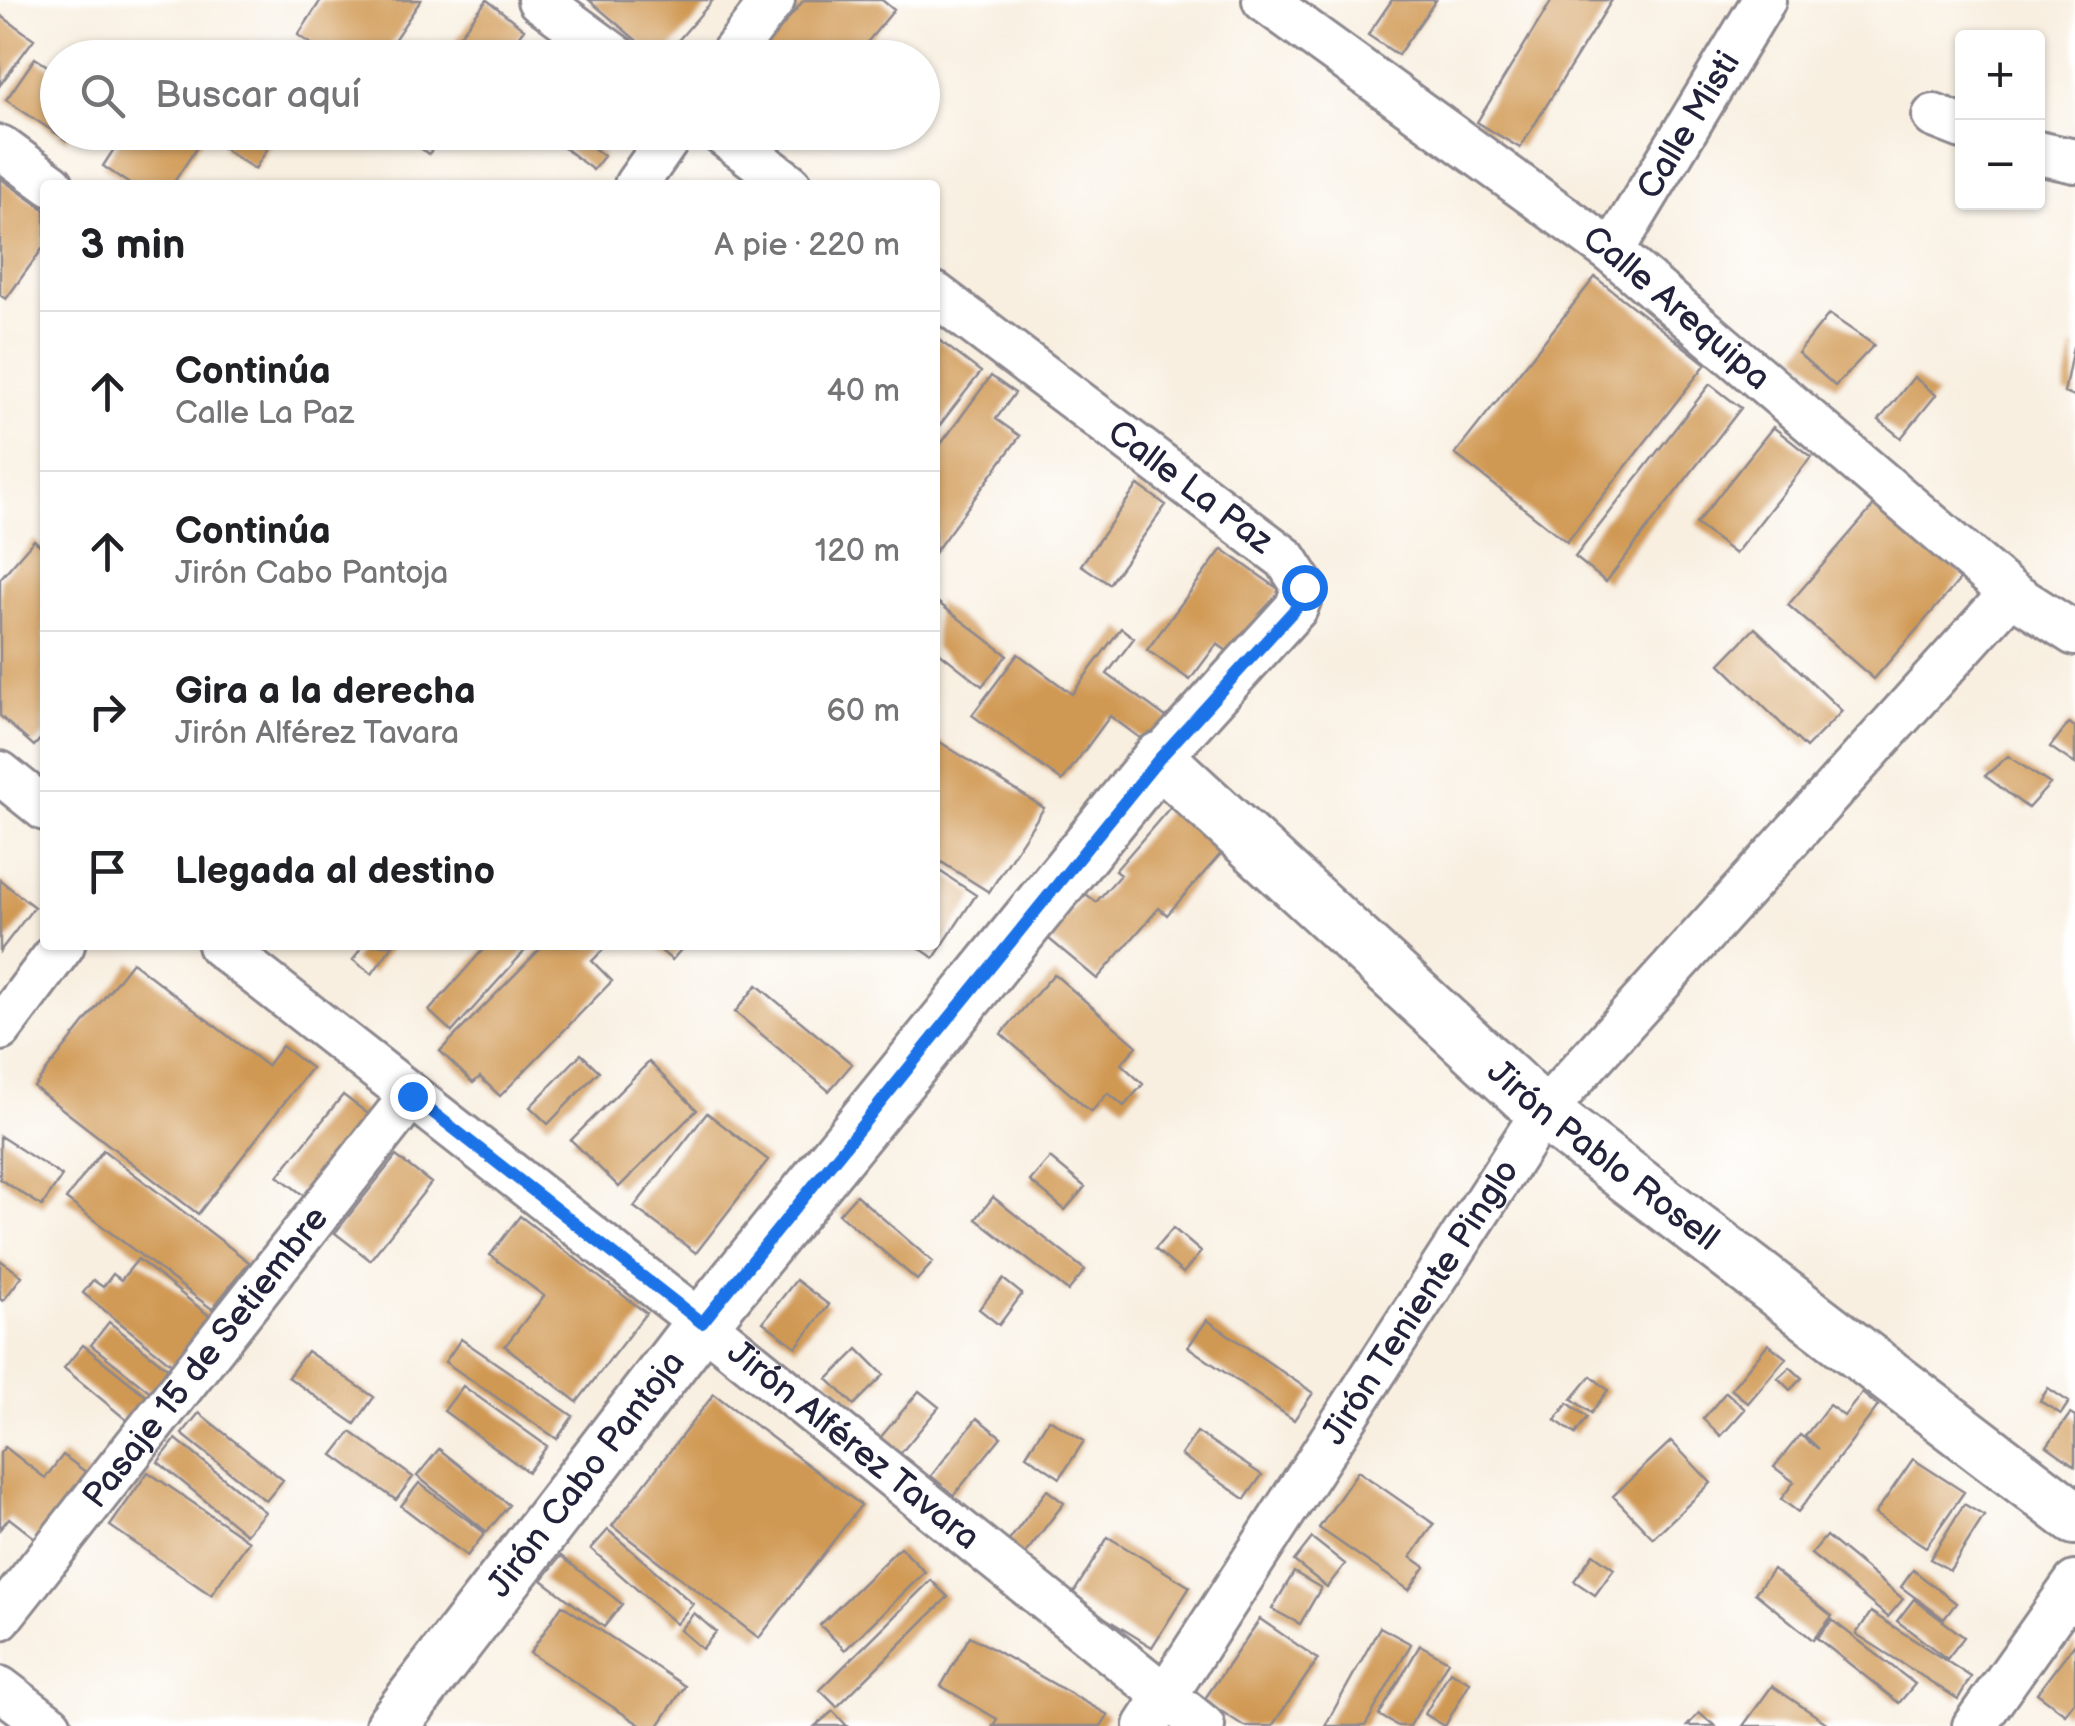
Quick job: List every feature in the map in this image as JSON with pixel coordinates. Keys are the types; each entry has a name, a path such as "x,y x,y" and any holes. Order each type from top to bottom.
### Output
{"street":[{"path":"539,0 593,40"},
{"path":"743,40 773,0"},
{"name":"Calle Arequipa","path":"1264,0 1612,252 2011,593 2075,634"},
{"name":"Calle Misti","path":"1612,252 1764,0"},
{"path":"0,147 45,180"},
{"path":"640,180 661,150"},
{"path":"744,150 783,180"},
{"path":"2045,154 2075,160"},
{"name":"Calle La Paz","path":"940,298 1286,559 1304,587 1296,608 1159,759"},
{"name":"Jirón Teniente Pinglo","path":"1156,1711 1543,1112 2011,593"},
{"name":"Jirón Pablo Rosell","path":"1159,759 1543,1112 2075,1518"},
{"name":"Jirón Cabo Pantoja","path":"392,1726 702,1323 1159,759"},
{"path":"0,773 40,805"},
{"path":"0,1029 60,950"},
{"name":"Jirón Alférez Tavara","path":"224,950 702,1323 1156,1711 1202,1726"},
{"name":"Pasaje 15 de Setiembre","path":"0,1618 412,1096"},
{"path":"1974,1726 2075,1582"},
{"path":"0,1688 50,1726"}],"building":[{"path":"321,0 421,0 394,40 305,40 298,35"},
{"path":"487,0 524,29 516,40 456,40"},
{"path":"589,0 713,0 679,40 636,40"},
{"path":"804,0 882,0 894,10 869,40 771,40"},
{"path":"1392,0 1436,0 1398,55 1368,35"},
{"path":"1552,0 1612,0 1520,148 1477,122"},
{"path":"0,15 34,39 0,85"},
{"path":"35,58 40,61 40,123 6,100"},
{"path":"113,150 195,150 175,180 124,180 103,166"},
{"path":"225,150 267,150 255,169"},
{"path":"567,150 596,150 604,156 593,170"},
{"path":"0,178 40,206 40,252 6,299 0,295"},
{"path":"1595,277 1706,364 1567,542 1455,454"},
{"path":"1829,314 1874,345 1835,386 1798,353"},
{"path":"940,341 981,372 940,425"},
{"path":"2075,347 2075,397 2064,393"},
{"path":"991,376 1015,393 996,419 1020,436 940,545 940,445"},
{"path":"1914,377 1936,395 1901,438 1879,420"},
{"path":"1710,384 1741,408 1606,582 1575,557"},
{"path":"1773,427 1811,457 1735,554 1696,524"},
{"path":"1138,485 1166,505 1109,584 1081,565"},
{"path":"1878,501 1964,575 1874,679 1788,605"},
{"path":"34,540 40,545 40,739 34,746 0,716 0,579"},
{"path":"1222,549 1280,590 1233,655 1217,644 1190,680 1147,650"},
{"path":"940,604 1007,655 982,686 940,653"},
{"path":"1121,628 1134,638 1107,674 1170,720 1151,746 1110,716 1062,781 972,715 1018,654 1072,694"},
{"path":"1755,628 1842,711 1806,748 1720,664"},
{"path":"2069,723 2075,727 2075,764 2050,747"},
{"path":"940,742 1044,808 989,892 940,861"},
{"path":"2008,756 2050,784 2028,808 1985,776"},
{"path":"1179,797 1231,842 1167,915 1159,908 1097,979 1048,938 1086,894 1096,902 1120,875 1115,871"},
{"path":"940,871 976,895 940,949"},
{"path":"0,880 34,907 0,951"},
{"path":"360,950 389,950 372,974 353,960"},
{"path":"483,950 526,950 452,1032 429,1011"},
{"path":"539,950 603,950 592,961 612,981 500,1096 480,1077 473,1083 440,1051"},
{"path":"660,950 681,950 672,960"},
{"path":"922,950 939,950 934,958"},
{"path":"132,962 267,1066 282,1046 311,1068 198,1214 34,1087"},
{"path":"1054,974 1137,1046 1121,1064 1143,1084 1124,1106 1108,1093 1091,1112 1001,1034"},
{"path":"757,985 852,1064 829,1091 735,1012"},
{"path":"581,1054 599,1071 548,1124 530,1107"},
{"path":"649,1062 697,1110 619,1187 571,1140"},
{"path":"343,1095 379,1122 315,1204 278,1176"},
{"path":"707,1113 768,1160 696,1253 634,1207"},
{"path":"0,1136 62,1176 42,1206 0,1179"},
{"path":"103,1150 249,1262 212,1309 66,1199"},
{"path":"396,1156 431,1183 370,1260 335,1233"},
{"path":"1050,1158 1085,1187 1065,1210 1030,1181"},
{"path":"856,1195 933,1262 917,1280 839,1214"},
{"path":"993,1197 1085,1270 1068,1291 976,1219"},
{"path":"520,1216 646,1313 577,1402 505,1346 544,1296 490,1255"},
{"path":"1173,1228 1201,1252 1183,1273 1155,1249"},
{"path":"138,1259 212,1318 174,1366 83,1293 93,1280 103,1287 113,1274 121,1280"},
{"path":"0,1260 22,1276 3,1301 0,1299"},
{"path":"1003,1279 1022,1294 999,1325 979,1309"},
{"path":"796,1280 829,1305 796,1347 763,1322"},
{"path":"1207,1320 1313,1393 1294,1420 1188,1347"},
{"path":"109,1322 171,1371 153,1394 91,1345"},
{"path":"461,1339 573,1416 557,1439 445,1362"},
{"path":"1768,1344 1786,1358 1748,1403 1731,1389"},
{"path":"83,1345 155,1403 135,1427 64,1368"},
{"path":"858,1349 884,1375 854,1405 828,1379"},
{"path":"307,1351 374,1397 355,1424 288,1377"},
{"path":"1790,1367 1802,1378 1790,1390 1778,1378"},
{"path":"1591,1376 1608,1390 1591,1413 1572,1399"},
{"path":"463,1386 547,1446 528,1472 444,1411"},
{"path":"2048,1388 2069,1402 2061,1414 2040,1401"},
{"path":"919,1391 939,1407 900,1454 880,1438"},
{"path":"1726,1392 1745,1409 1721,1436 1703,1419"},
{"path":"1862,1393 1878,1406 1798,1512 1781,1499 1794,1482 1774,1467 1800,1435 1819,1449 1805,1436 1829,1405 1844,1416"},
{"path":"714,1394 861,1505 759,1638 612,1526"},
{"path":"1568,1403 1587,1417 1575,1434 1555,1420"},
{"path":"199,1413 283,1480 266,1501 182,1434"},
{"path":"2070,1414 2075,1417 2075,1466 2047,1446"},
{"path":"977,1418 1001,1437 954,1495 931,1476"},
{"path":"1049,1419 1084,1441 1060,1478 1026,1455"},
{"path":"351,1432 413,1477 396,1500 333,1455"},
{"path":"1197,1432 1262,1475 1245,1499 1181,1455"},
{"path":"176,1439 265,1512 246,1534 158,1462"},
{"path":"1671,1441 1711,1483 1653,1538 1613,1496"},
{"path":"5,1447 45,1478 63,1455 91,1476 40,1542 9,1518 0,1529 0,1453"},
{"path":"439,1449 509,1505 487,1532 417,1476"},
{"path":"1913,1459 1964,1492 1926,1547 1875,1514"},
{"path":"1358,1471 1434,1524 1411,1557 1425,1567 1409,1590 1319,1528"},
{"path":"148,1472 249,1541 211,1595 110,1526"},
{"path":"419,1483 485,1533 467,1556 401,1506"},
{"path":"1047,1490 1064,1503 1021,1559 1005,1546"},
{"path":"1964,1504 1984,1516 1950,1570 1930,1559"},
{"path":"608,1530 693,1604 676,1624 591,1549"},
{"path":"1826,1536 1903,1599 1888,1617 1811,1554"},
{"path":"1108,1537 1190,1587 1152,1647 1071,1597"},
{"path":"1312,1538 1345,1564 1327,1587 1294,1561"},
{"path":"900,1547 925,1572 845,1650 820,1625"},
{"path":"1593,1554 1614,1569 1595,1595 1574,1581"},
{"path":"561,1556 622,1604 604,1627 542,1580"},
{"path":"1773,1569 1832,1616 1813,1640 1755,1593"},
{"path":"1913,1570 1956,1603 1944,1619 1901,1587"},
{"path":"1294,1572 1321,1588 1300,1624 1272,1609"},
{"path":"931,1580 948,1597 837,1707 820,1690"},
{"path":"1914,1599 1964,1637 1947,1659 1897,1621"},
{"path":"562,1605 685,1686 658,1726 642,1726 530,1653"},
{"path":"1871,1612 1971,1677 1958,1699 1856,1634"},
{"path":"694,1613 716,1632 702,1649 680,1630"},
{"path":"1260,1619 1318,1659 1272,1726 1244,1726 1204,1700"},
{"path":"1832,1620 1915,1684 1899,1703 1817,1638"},
{"path":"1380,1627 1411,1644 1365,1726 1325,1726"},
{"path":"970,1636 1108,1715 1101,1726 993,1726 997,1719 941,1686"},
{"path":"2075,1643 2075,1701 2065,1714 2037,1693"},
{"path":"1420,1645 1448,1661 1410,1726 1398,1726 1379,1715"},
{"path":"1450,1671 1470,1682 1445,1726 1425,1714"},
{"path":"1772,1686 1831,1726 1743,1726"},
{"path":"833,1711 847,1726 815,1726"},
{"path":"1699,1713 1715,1726 1687,1726"}],"route":[{"path":"412,1096 702,1323 1159,759 1296,608 1304,587"}]}
